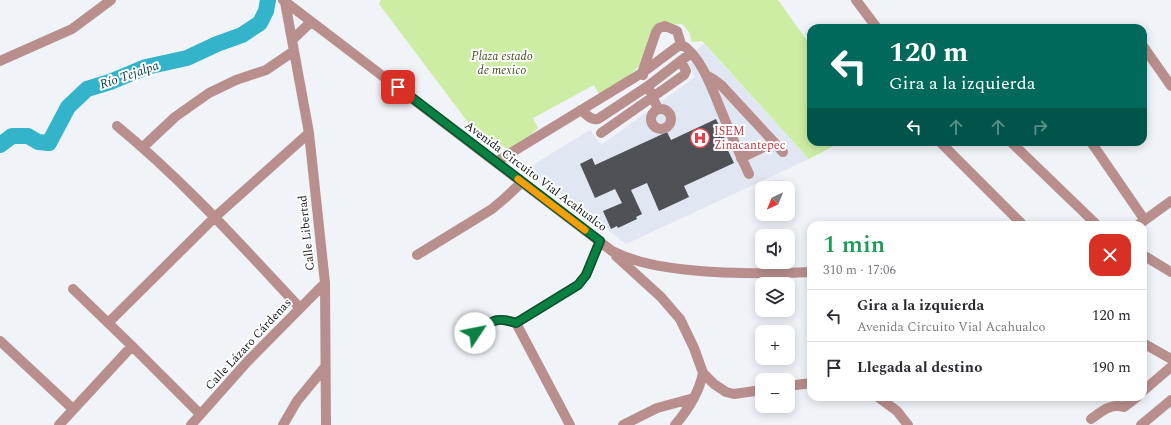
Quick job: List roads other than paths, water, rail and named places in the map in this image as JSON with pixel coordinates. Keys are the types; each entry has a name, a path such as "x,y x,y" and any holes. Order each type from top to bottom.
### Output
{"street":[{"path":"0,61 72,29 111,0"},
{"path":"856,0 874,24"},
{"name":"Avenida Circuito Vial Acahualco","path":"284,1 612,251 628,258 669,268 742,274 807,272"},
{"name":"Calle Libertad","path":"284,1 309,132 325,283 326,425"},
{"path":"292,39 310,22"},
{"path":"658,109 642,73 656,32 659,28 665,26 673,29 679,36 681,44 691,53 706,75 749,174"},
{"path":"496,162 642,73 681,44"},
{"path":"144,147 175,117 209,93 236,80 266,70 294,51"},
{"path":"1147,52 1171,86"},
{"path":"581,110 591,118 596,120 598,119 648,86 691,53"},
{"path":"601,133 684,75 686,71 681,61"},
{"path":"706,75 713,78 721,85 783,152"},
{"path":"658,109 672,110 671,120 668,126 659,128 654,124 652,119 654,113 658,109"},
{"path":"117,126 144,147 215,217 300,308"},
{"path":"108,323 215,217 309,132"},
{"path":"741,158 774,142"},
{"path":"944,146 1019,221"},
{"path":"1015,146 1093,221"},
{"path":"1094,146 1140,221"},
{"path":"417,255 492,209 522,182"},
{"path":"1142,221 1171,201"},
{"path":"475,333 494,320 505,320 516,323 578,285 586,275 600,241"},
{"path":"612,251 661,297 680,319 694,348 702,373 701,381 694,398 684,415 675,425"},
{"path":"1147,257 1171,272"},
{"name":"Calle Lázaro Cárdenas","path":"191,425 247,362 325,283"},
{"path":"73,289 200,414"},
{"path":"516,323 570,425"},
{"path":"0,341 73,409"},
{"path":"1147,345 1171,359"},
{"path":"59,425 132,346"},
{"path":"283,425 296,401 325,367"},
{"path":"1147,388 1171,367"},
{"path":"702,373 726,392 734,394 755,391"},
{"path":"795,385 807,384"},
{"path":"624,425 657,408 694,398"},
{"path":"1141,425 1171,400"},
{"path":"883,401 897,411 908,425"},
{"path":"1091,419 1107,408 1112,406 1124,407 1132,401"}],"waterway":[{"name":"Río Tejalpa","path":"0,145 12,136 28,136 38,142 49,143 68,107 87,89 110,82 146,67 187,58 217,44 242,35 260,23 266,11 268,0"}],"place":[{"name":"ISEM Zinacantepec","path":"700,138"}],"park label":[{"name":"Plaza estado de mexico","path":"502,63"}]}
